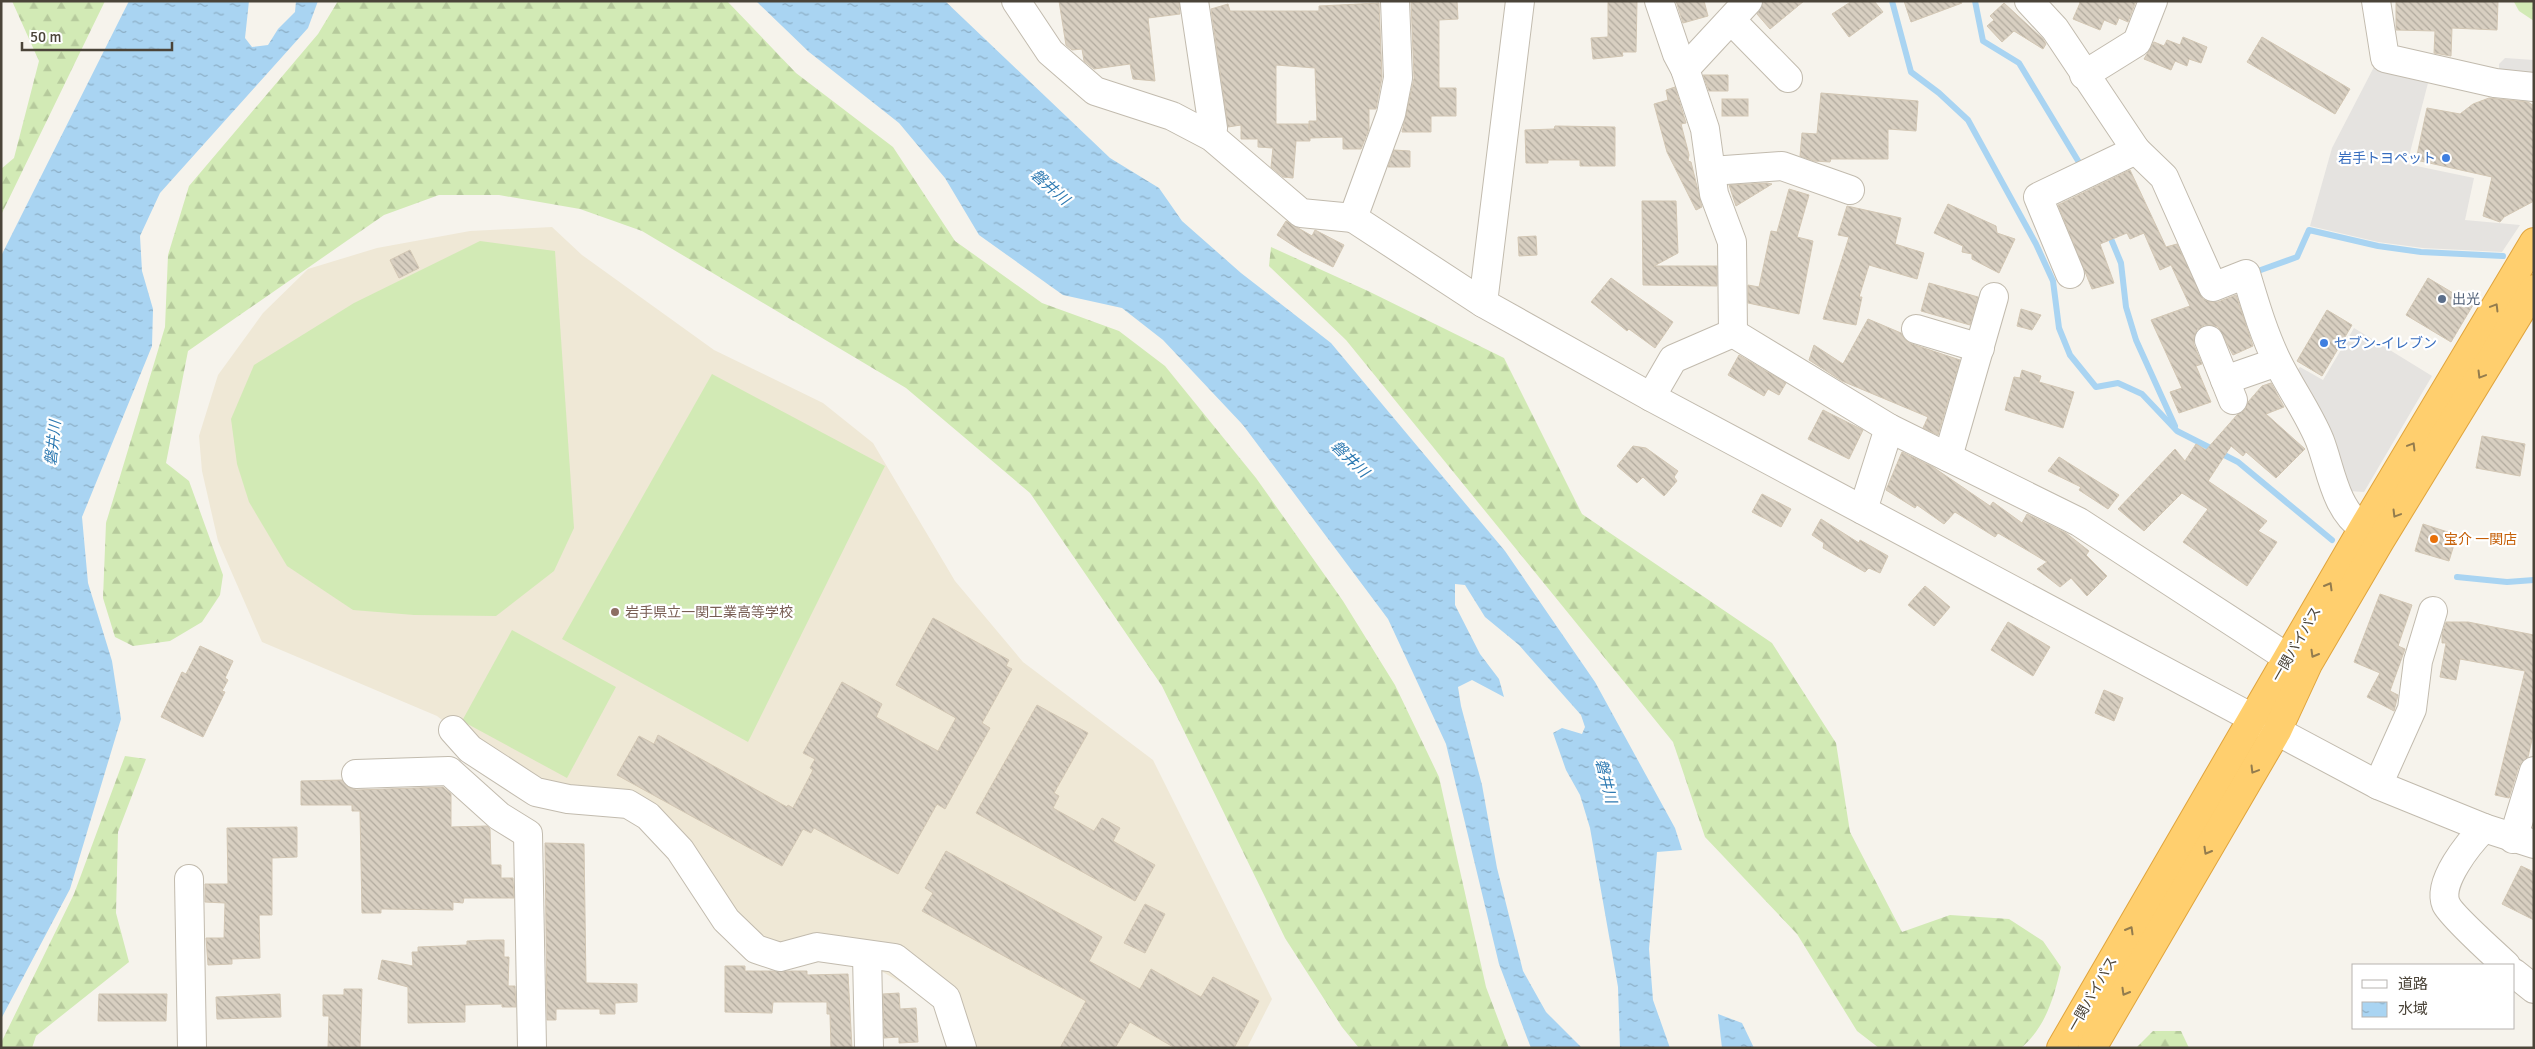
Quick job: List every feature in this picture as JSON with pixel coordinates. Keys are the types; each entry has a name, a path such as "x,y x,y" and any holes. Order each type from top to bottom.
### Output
{"highway":[{"name":"一関バイパス","path":"2092,1048 2220,802 2253,720 2363,528 2534,242"},
{"name":"一関バイパス","path":"2061,1048 2220,802 2277,732 2308,664 2534,289"}],"street":[{"path":"1016,1 1050,52 1095,91 1172,116 1212,137 1301,213 1353,218 1482,304 1651,397 2253,720 2378,785 2484,828 2523,841 2534,771"},
{"path":"1194,1 1213,128 1212,137"},
{"path":"1353,218 1391,114 1398,78 1395,1"},
{"path":"1482,304 1520,1"},
{"path":"1659,1 1677,54 1686,69 1705,129 1714,194 1732,242 1733,333"},
{"path":"2029,1 2055,29 2136,150 2164,177 2213,288 2246,274 2277,362 2319,440 2338,495 2352,520 2363,528"},
{"path":"2084,75 2137,42 2152,1"},
{"path":"2376,1 2385,58 2495,83 2534,87"},
{"path":"1686,69 1740,10 1788,78"},
{"path":"2070,274 2038,197 2136,150"},
{"path":"1711,171 1782,166 1850,190"},
{"path":"1948,457 1994,297"},
{"path":"1916,329 1980,348"},
{"path":"1651,397 1673,359 1733,333"},
{"path":"1733,333 1889,428 2079,522 2288,658"},
{"path":"2210,340 2229,390 2277,362"},
{"path":"1863,510 1889,428"},
{"path":"2378,785 2412,709 2418,661 2433,611"},
{"path":"453,730 470,750 536,792 568,799 628,804 648,816 680,850 726,920 756,949 780,957 817,947 895,958 946,998 962,1048"},
{"path":"356,774 449,771 499,816 528,834 532,1048"},
{"path":"2484,828 2468,844 2443,890 2446,905 2505,964"},
{"path":"189,880 192,1048"},
{"path":"867,955 869,1048"},
{"path":"2515,974 2534,989"}],"shaded area":[{"path":"2505,58 2534,60 2534,81 2499,78 2499,64"},
{"path":"2376,63 2407,78 2428,83 2407,164 2474,178 2465,220 2520,225 2502,252 2423,248 2378,242 2310,226 2332,148"},
{"name":"岩手県立一関工業高等学校","path":"552,227 582,255 714,350 823,403 873,443 955,581 1023,662 1153,760 1272,999 1247,1048 951,1048 940,1005 822,937 769,944 738,922 665,821 540,783 472,743 437,716 262,642 218,541 202,471 199,436 218,375 263,313 308,269 377,248 470,231"},
{"path":"2354,328 2432,376 2364,492 2348,491 2295,373 2300,367 2323,380"}],"green space":[{"path":"12,1 105,1 1,215 1,169 14,158 39,61"},
{"path":"338,1 727,1 796,73 893,147 955,241 1042,303 1119,331 1165,366 1256,478 1343,601 1395,685 1439,777 1486,987 1509,1048 1359,1048 1342,1027 1285,938 1162,686 1030,493 906,388 642,231 580,209 499,195 439,195 384,215 188,351 166,463 189,481 223,575 220,595 202,622 170,641 133,646 115,637 103,598 106,523 165,327 168,255 189,186 318,34"},
{"path":"2534,1 2534,21 2519,11 2514,2"},
{"path":"480,241 555,251 574,528 554,571 496,616 414,615 353,610 287,566 249,502 237,464 231,419 254,365 354,303"},
{"path":"1271,247 1368,291 1504,358 1582,514 1772,643 1836,743 1850,832 1902,932 1950,915 2009,919 2043,941 2061,967 2048,1011 2030,1040 2021,1048 1879,1048 1857,1031 1797,934 1705,837 1673,742 1346,340 1269,266"},
{"path":"712,374 885,466 748,742 562,639"},
{"path":"512,630 616,687 567,778 462,721"},
{"path":"125,756 146,759 118,832 116,913 129,962 36,1036 32,1048 1,1048 1,1043 74,894"},
{"path":"2153,1031 2181,1031 2189,1048 2136,1048"}],"water":[{"name":"磐井川","path":"129,1 249,1 245,38 252,47 268,45 278,29 295,12 296,1 318,1 308,28 160,193 140,236 142,271 153,309 152,346 82,517 88,583 112,661 121,719 70,889 1,1019 1,256"},
{"name":"磐井川","path":"756,1 945,1 1110,158 1159,188 1182,221 1241,273 1331,343 1505,551 1595,682 1675,828 1682,850 1657,852 1649,949 1653,1000 1670,1048 1620,1048 1618,987 1590,828 1580,795 1566,770 1553,733 1562,728 1582,734 1585,727 1581,715 1519,645 1485,617 1465,585 1455,584 1455,605 1480,654 1499,679 1504,697 1472,680 1458,687 1461,706 1482,785 1497,868 1523,971 1546,1012 1582,1048 1531,1048 1499,964 1446,744 1388,619 1243,425 1163,340 1122,308 1063,295 979,235 945,178 899,123 809,52"},
{"path":"1718,1014 1742,1023 1754,1048 1722,1048"}],"building":[{"path":"1059,1 1179,1 1180,14 1148,18 1155,81 1133,79 1130,64 1094,69 1084,61 1082,49 1072,50 1066,45"},
{"path":"1457,1 1458,19 1439,20 1439,88 1456,88 1456,116 1431,116 1431,132 1402,132 1414,78 1411,2"},
{"path":"1608,1 1637,1 1636,52 1622,52 1623,56 1593,59 1591,38 1608,37"},
{"path":"1676,1 1704,1 1708,16 1683,23"},
{"path":"1763,1 1804,1 1770,29 1757,14"},
{"path":"1852,1 1874,1 1883,12 1849,37 1832,14"},
{"path":"1904,1 1961,1 1962,3 1911,22"},
{"path":"2078,1 2136,1 2128,22 2119,18 2116,25 2104,20 2100,30 2073,19 2080,3"},
{"path":"2396,1 2498,1 2497,30 2452,28 2451,56 2434,53 2435,31 2396,30"},
{"path":"1379,3 1382,77 1376,109 1369,109 1369,129 1361,149 1343,149 1343,137 1310,138 1310,141 1296,141 1293,178 1283,177 1271,167 1273,148 1258,147 1258,139 1241,139 1241,125 1228,127 1211,9 1228,4 1230,11 1319,11 1319,6","holes":["1276,65 1315,68 1317,121 1309,121 1309,124 1276,124"]},
{"path":"2004,3 2043,39 2046,44 2043,49 2014,31 2002,42 1987,26 1994,20 1990,16"},
{"path":"2183,37 2207,47 2201,63 2189,59 2187,66 2175,61 2171,70 2144,59 2154,42 2164,46 2167,40 2180,45"},
{"path":"2262,37 2350,89 2335,114 2247,62"},
{"path":"1703,75 1728,75 1728,91 1709,91"},
{"path":"1675,87 1686,123 1681,124 1689,155 1688,161 1691,162 1702,207 1696,210 1667,152 1654,104 1668,100 1666,90"},
{"path":"1821,93 1918,101 1916,131 1888,129 1888,159 1831,159 1830,162 1814,161 1800,156 1802,133 1817,134"},
{"name":"岩手トヨペット","path":"2489,98 2528,102 2534,106 2534,201 2504,217 2500,222 2483,216 2492,177 2416,160 2427,108 2460,114 2473,104"},
{"path":"1722,99 1748,99 1748,116 1722,116"},
{"path":"1555,126 1615,127 1615,166 1580,166 1580,160 1548,160 1548,163 1526,163 1525,130 1554,129"},
{"path":"1394,150 1410,151 1410,167 1388,167"},
{"path":"2130,170 2166,247 2177,244 2203,299 2210,302 2218,302 2236,295 2253,346 2233,355 2218,327 2204,325 2197,330 2194,337 2194,345 2202,364 2196,366 2211,402 2179,413 2170,392 2182,388 2151,320 2190,306 2171,265 2160,270 2144,233 2130,239 2127,233 2100,244 2114,283 2092,289 2058,205"},
{"path":"1772,184 1736,206 1729,185"},
{"path":"1789,189 1809,195 1797,237 1813,241 1799,314 1748,303 1748,285 1759,287 1771,231 1777,232"},
{"path":"1642,201 1676,201 1678,253 1654,266 1717,266 1717,286 1643,285"},
{"path":"1948,204 1996,226 1997,233 2015,239 1999,273 1972,259 1972,254 1962,252 1963,246 1934,233"},
{"path":"1847,206 1901,218 1895,244 1924,253 1917,279 1869,265 1859,297 1862,297 1856,325 1823,319 1849,237 1838,235"},
{"path":"1286,221 1312,236 1315,230 1344,245 1333,267 1303,252 1277,235"},
{"path":"1536,236 1537,255 1519,256 1518,237"},
{"path":"410,250 419,268 399,278 390,260"},
{"path":"1611,278 1673,322 1655,348 1629,329 1627,331 1591,302"},
{"path":"2428,278 2473,305 2451,342 2406,315"},
{"path":"1929,283 1978,297 1970,325 1921,311"},
{"path":"2021,309 2041,315 2032,330 2017,326"},
{"name":"セブン-イレブン","path":"2327,310 2352,325 2322,376 2297,361"},
{"path":"1868,319 1901,333 1905,340 1912,344 1960,360 1938,435 1923,428 1928,417 1842,381 1809,360 1814,345 1843,364"},
{"path":"1739,355 1786,383 1779,395 1768,389 1764,396 1728,375"},
{"path":"2022,370 2041,376 2039,382 2074,392 2063,428 2005,410 2014,377 2020,378"},
{"path":"2271,383 2284,407 2266,414 2305,449 2276,478 2246,452 2243,456 2231,446 2208,481 2267,521 2258,531 2277,542 2247,586 2183,542 2208,509 2182,493 2144,531 2118,509 2175,449 2185,461 2196,444 2206,450 2237,415 2245,410 2248,402 2262,386"},
{"path":"1823,410 1863,430 1849,459 1808,439"},
{"path":"2482,436 2525,444 2520,476 2476,468"},
{"path":"1633,446 1646,448 1678,471 1674,477 1677,481 1664,496 1643,477 1637,483 1617,466"},
{"path":"1902,452 1933,467 1990,506 1993,502 2022,523 2027,514 2066,533 2089,551 2086,555 2107,576 2087,596 2071,578 2060,587 2037,569 2047,562 1998,533 1995,537 1955,512 1944,524 1917,505 1915,508 1886,490"},
{"path":"2059,457 2119,495 2108,509 2079,490 2081,487 2048,471"},
{"path":"1762,494 1791,509 1781,527 1752,512"},
{"path":"1821,519 1859,543 1860,540 1888,556 1880,573 1869,568 1865,572 1823,548 1824,543 1812,535"},
{"path":"2423,524 2457,535 2449,561 2415,551"},
{"path":"1925,586 1950,607 1934,626 1908,605"},
{"path":"2380,594 2412,605 2398,646 2405,649 2390,691 2398,695 2394,711 2367,697 2380,673 2354,662"},
{"path":"933,618 1009,660 1006,666 1012,669 982,723 990,728 945,809 937,804 898,874 814,828 811,833 803,829 782,866 617,775 639,736 654,744 658,735 787,807 788,805 793,808 813,770 810,768 815,759 803,753 842,682 882,704 876,717 938,751 956,718 896,685"},
{"path":"2008,622 2050,647 2033,676 1991,650"},
{"path":"2446,622 2468,622 2534,635 2534,731 2528,757 2519,766 2509,798 2495,795 2525,671 2460,659 2456,680 2440,677 2446,643 2442,643 2442,634"},
{"path":"200,646 233,661 225,678 228,680 222,691 225,692 203,737 161,717 182,672 186,674"},
{"path":"2104,690 2123,698 2114,721 2095,713"},
{"path":"1037,705 1088,733 1054,793 1059,796 1053,808 1094,831 1102,818 1120,828 1113,841 1155,865 1135,901 976,813"},
{"path":"342,780 348,787 356,790 443,787 451,794 451,827 487,826 490,829 491,865 501,865 501,878 513,878 514,898 464,898 463,903 453,902 453,910 381,909 381,913 362,913 360,811 352,811 352,805 301,805 301,781"},
{"path":"297,827 297,857 272,858 272,915 259,915 260,958 232,959 232,964 208,965 206,938 224,938 225,903 205,902 205,884 228,884 227,828"},
{"path":"545,843 584,844 586,983 637,984 637,1002 615,1003 615,1014 600,1014 600,1009 556,1009 556,1020 547,1020"},
{"path":"946,851 1102,937 1089,961 1140,989 1151,969 1201,997 1213,977 1259,1001 1234,1048 1175,1048 1130,1022 1115,1048 1060,1048 1086,1001 922,911 933,893 925,888"},
{"path":"2521,866 2534,872 2534,920 2502,904"},
{"path":"1145,904 1165,914 1145,953 1124,943"},
{"path":"504,940 504,957 509,957 508,986 515,986 516,1007 502,1007 502,1004 465,1005 465,1022 408,1023 408,987 378,979 382,960 413,966 412,952 418,952 418,947 467,945 467,941"},
{"path":"725,966 745,966 745,971 807,971 807,975 848,974 852,1048 831,1048 830,1014 827,1014 827,1002 773,1002 772,1013 725,1012"},
{"path":"344,989 362,989 360,1048 328,1048 329,1016 323,1016 323,995 344,995"},
{"path":"899,993 900,1009 916,1008 918,1042 899,1043 899,1037 884,1038 883,994"},
{"path":"99,994 167,994 166,1021 98,1021"},
{"path":"280,994 281,1017 217,1019 216,997"}],"waterway":[{"path":"1892,1 1911,72 1939,93 1968,120 2036,244 2053,281 2059,328 2070,355 2096,387 2118,383 2142,394 2177,431 2238,462 2332,540"},
{"path":"1975,1 1983,41 2019,63 2083,169"},
{"path":"2258,271 2297,257 2309,230 2378,246 2421,252 2503,256"},
{"path":"2109,234 2121,263 2126,307 2136,340 2175,426"},
{"path":"2457,577 2507,582 2534,580"}],"place":[{"name":"岩手トヨペット","path":"2446,158"},
{"name":"出光","path":"2442,299"},
{"name":"セブン-イレブン","path":"2324,343"},
{"name":"宝介 一関店","path":"2434,539"},
{"name":"岩手県立一関工業高等学校","path":"615,612"}]}
